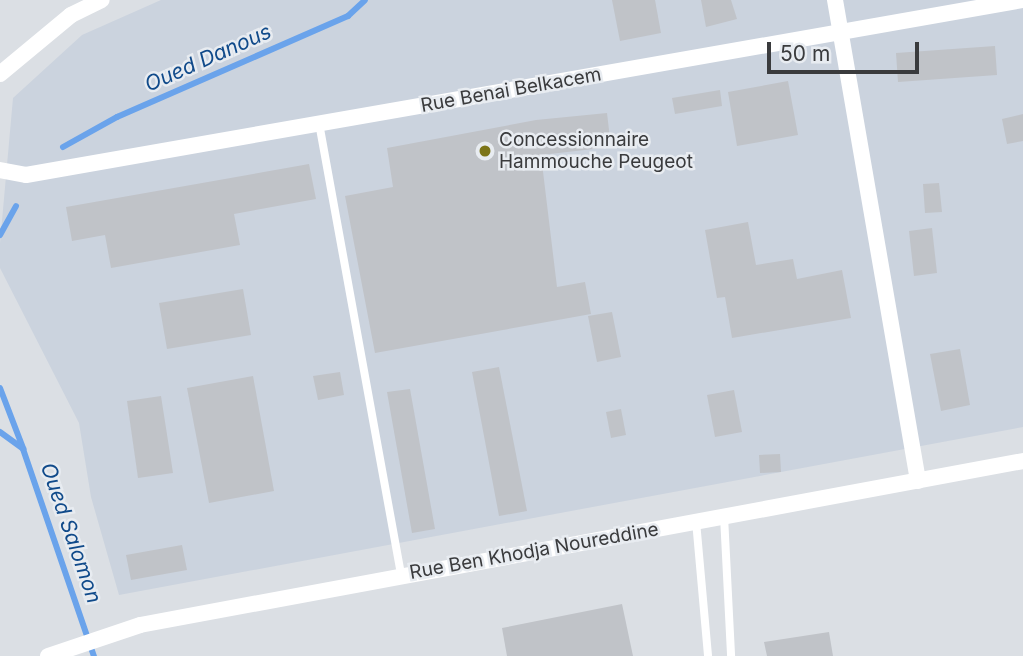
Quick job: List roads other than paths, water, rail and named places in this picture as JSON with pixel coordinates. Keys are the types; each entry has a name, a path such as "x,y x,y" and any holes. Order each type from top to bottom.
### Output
{"street":[{"path":"0,74 71,15 102,0"},
{"path":"835,0 918,481"},
{"name":"Rue Benai Belkacem","path":"0,170 26,175 1023,0"},
{"name":"Rue Ben Khodja Noureddine","path":"48,656 140,625 1023,461"}],"lane":[{"path":"319,123 401,576"},
{"path":"724,516 731,656"},
{"path":"696,522 708,656"}],"waterway":[{"name":"Oued Danous","path":"63,147 117,117 348,16 365,0"},
{"name":"Oued Danous","path":"0,235 16,206"},
{"name":"Oued Danous","path":"0,388 23,448"},
{"name":"Oued Salomon","path":"0,432 23,449 94,656"}],"place":[{"name":"Concessionnaire Hammouche Peugeot","path":"485,151"}]}
